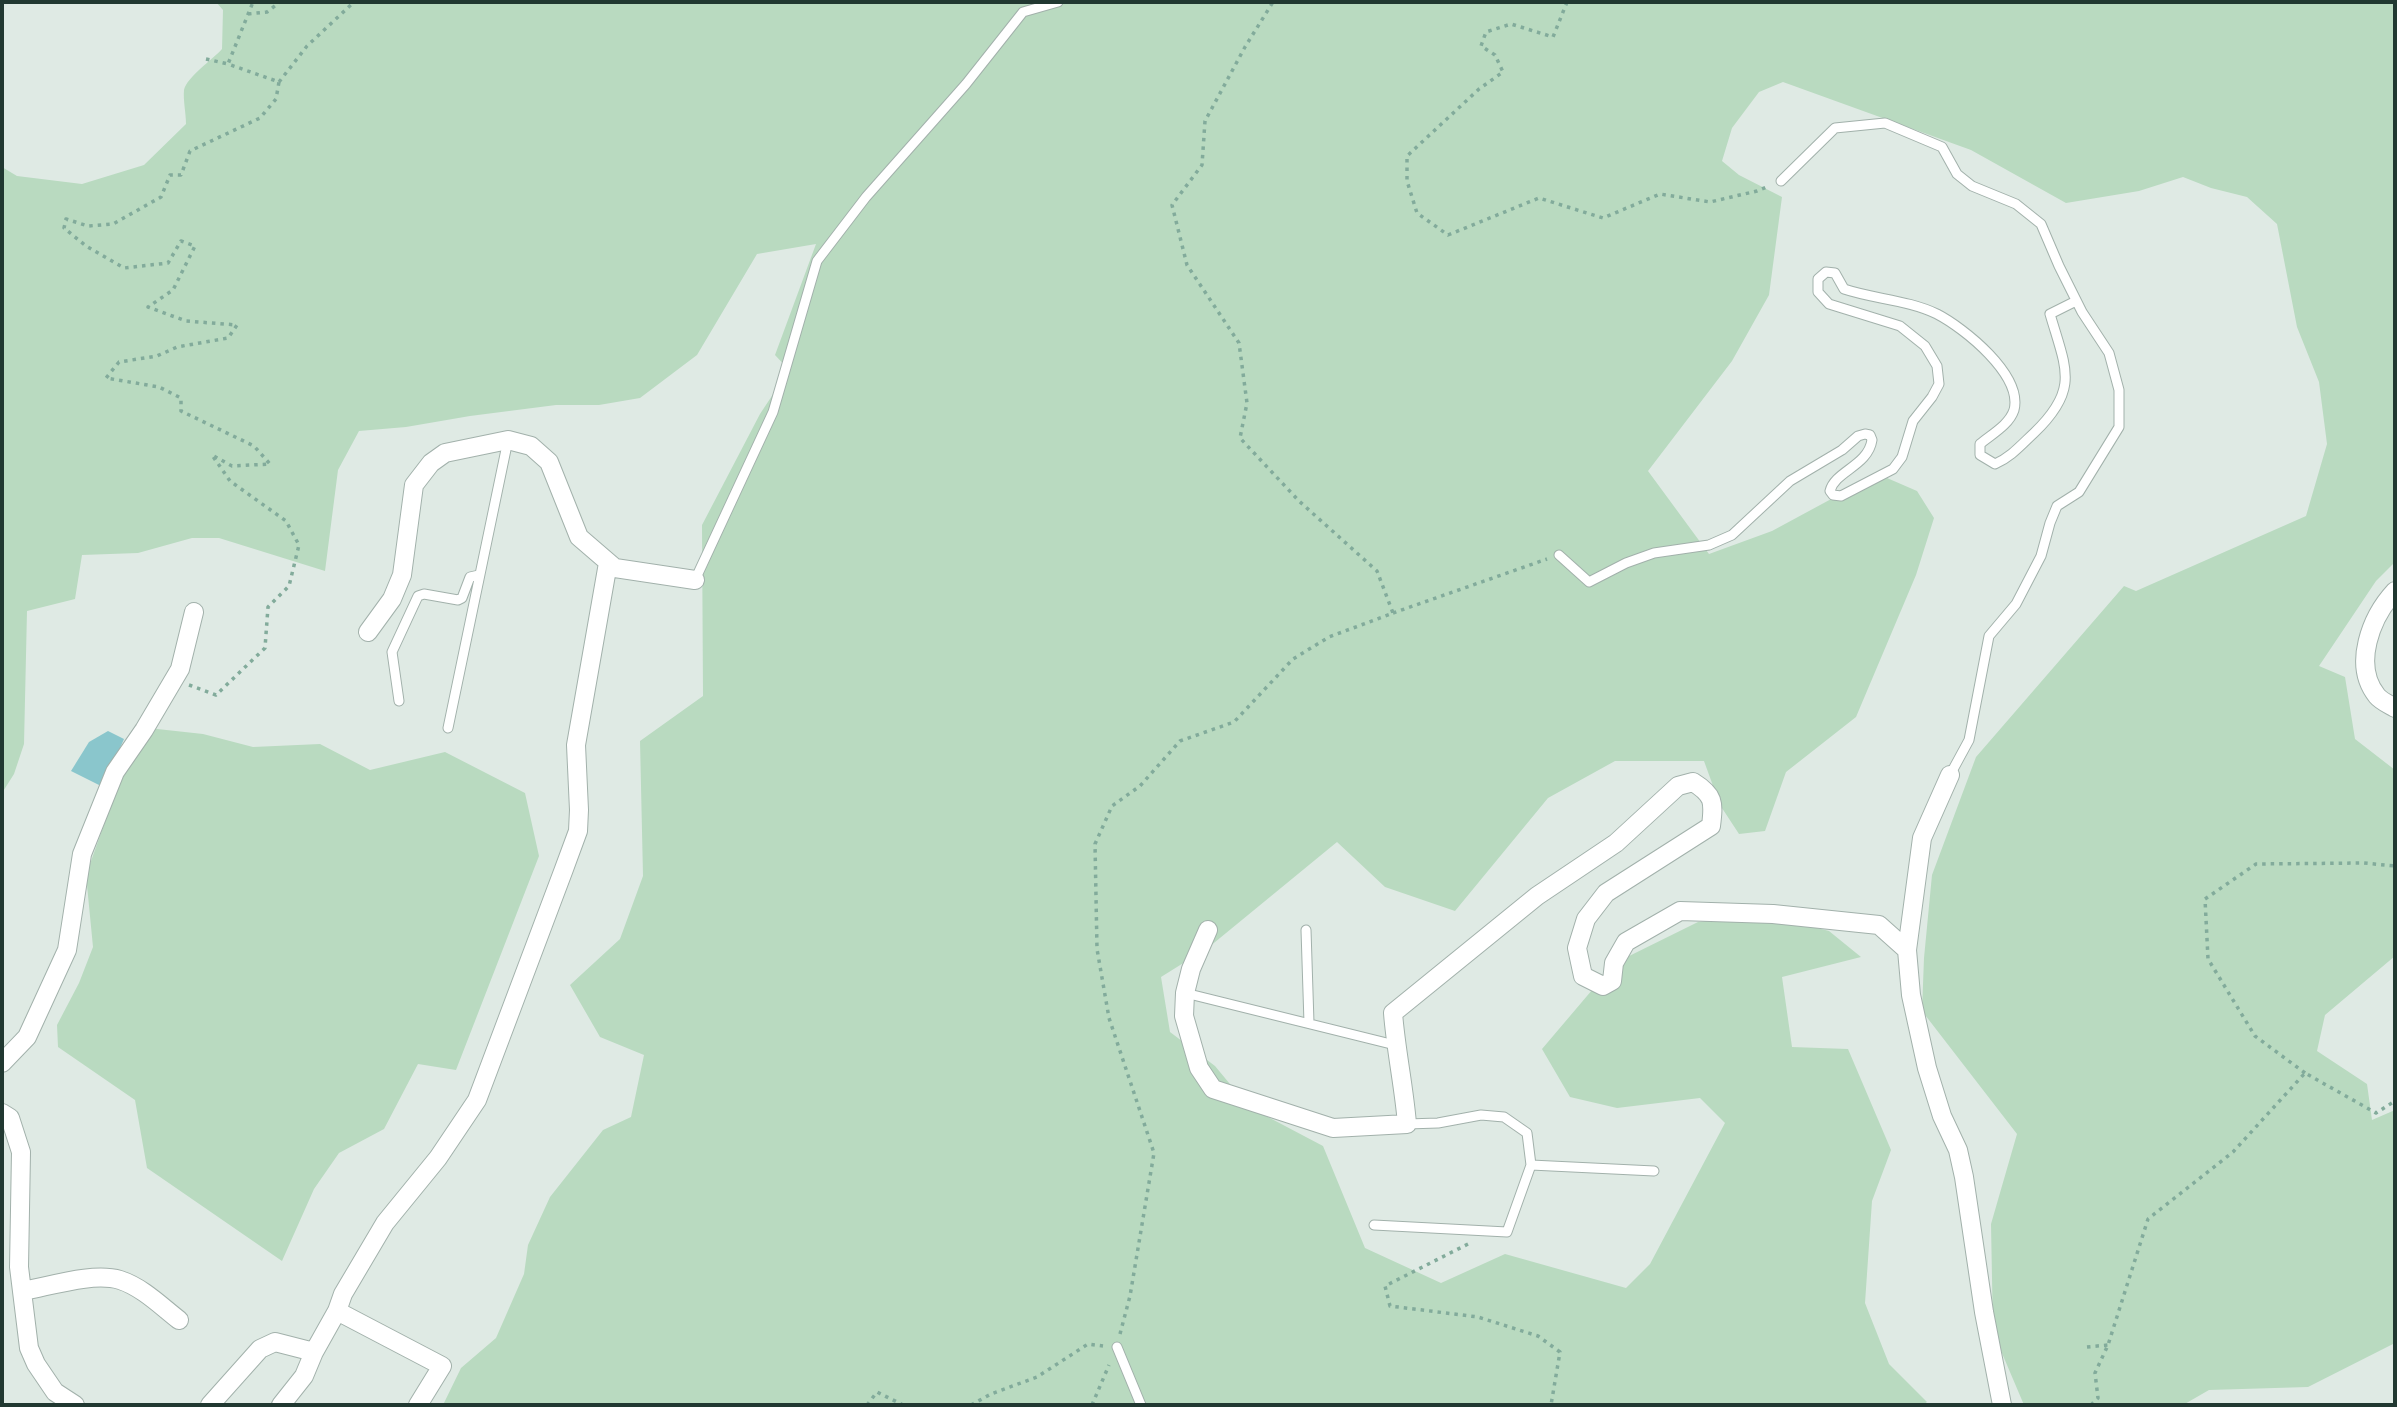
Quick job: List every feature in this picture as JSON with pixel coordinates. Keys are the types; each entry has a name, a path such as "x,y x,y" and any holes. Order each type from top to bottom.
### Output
{"street":[{"path":"368,632 392,599 402,575 414,485 431,463 445,453 508,440 531,446 549,462 579,537 608,563 615,568 695,580"},
{"path":"281,1405 304,1376 343,1294 385,1223 438,1158 477,1100 578,831 576,745 608,563"},
{"path":"2395,592 2387,600 2368,636 2365,660 2367,678 2378,698 2395,708"},
{"path":"2,1063 27,1037 67,950 82,854 115,772 144,730 180,669 194,612"},
{"path":"1950,775 1922,838 1907,950 1911,995 1927,1068 1942,1116 1958,1150 1965,1177 1984,1312 2002,1405"},
{"path":"1208,930 1191,969 1185,993 1184,1016 1199,1068 1213,1089 1333,1128 1407,1124 1393,1013 1537,896 1616,844 1678,786 1693,782 1707,791 1713,806 1712,826 1606,893 1586,919 1577,948 1583,976 1603,986 1612,981 1614,963 1626,942 1680,911 1773,914 1879,925 1907,950"},
{"path":"2,1113 10,1118 21,1152 19,1267 29,1348 36,1364 55,1392 75,1405"},
{"path":"23,1291 92,1278 110,1278 134,1287 179,1320"},
{"path":"337,1311 442,1366 418,1405"},
{"path":"210,1405 260,1349 275,1342 314,1352"}],"lane":[{"path":"695,580 774,412 817,261 866,197 966,84 1023,12 1058,2"},
{"path":"1781,181 1835,128 1885,123 1942,146 1957,174 1972,186 2016,204 2041,224 2076,301 2109,353 2119,390 2119,428 2080,492 2057,506 2040,556 2016,604 1989,636 1969,740 1950,775"},
{"path":"1559,555 1589,582 1654,553 1709,545 1732,536 1790,481 1865,434 1870,435 1872,445 1858,464 1831,485 1830,491 1833,495 1842,496 1893,469 1902,457 1913,421 1939,384 1937,366 1925,346 1900,326 1829,303 1818,292 1818,279 1826,272 1835,273 1843,289 1868,297 1899,301 1936,314 1970,334 1999,365 2015,395 2014,410 2008,422 1980,444 1980,454 1995,464 2007,459 2051,416 2065,391 2066,369 2050,314 2076,301"},
{"path":"448,728 508,440"},
{"path":"399,701 392,652 418,596 424,594 458,600 462,598 470,577 480,575"},
{"path":"1306,930 1309,1023"},
{"path":"1185,993 1395,1045"},
{"path":"1374,1225 1507,1232 1531,1165 1527,1133 1504,1117 1481,1115 1438,1123 1407,1124"},
{"path":"1531,1165 1654,1171"},
{"path":"1117,1347 1141,1405"}],"path":[{"path":"228,64 253,2"},
{"path":"248,14 267,12 280,2"},
{"path":"187,684 216,695 265,648 268,607 289,586 299,545 285,521 230,481 212,455 232,466 270,464 254,446 181,411 181,398 159,387 106,378 119,362 157,356 177,347 228,338 237,325 186,320 148,307 173,290 195,246 181,241 168,263 124,268 86,246 64,228 66,219 89,226 113,224 162,197 170,175 181,175 190,151 260,118 276,99 279,82 307,46 354,2"},
{"path":"1273,2 1205,121 1202,165 1172,205 1187,265 1239,344 1248,403 1240,438 1299,501 1377,571 1394,612"},
{"path":"1567,2 1553,37 1511,24 1486,32 1481,46 1495,55 1503,72 1479,89 1407,156 1407,181 1417,213 1448,235 1539,198 1603,218 1660,194 1710,202 1757,191 1781,181"},
{"path":"206,59 279,82"},
{"path":"1091,1405 1117,1347 1130,1296 1154,1153 1109,1018 1097,949 1095,844 1112,806 1140,786 1180,741 1234,722 1293,659 1329,637 1559,555"},
{"path":"2395,866 2364,863 2256,864 2205,899 2208,959 2255,1036 2305,1073 2376,1113 2395,1101"},
{"path":"2091,1405 2098,1398 2095,1373 2108,1345 2148,1219 2233,1153 2305,1073"},
{"path":"1474,1241 1385,1286 1390,1306 1478,1317 1538,1336 1560,1352 1551,1405"},
{"path":"971,1405 991,1394 1037,1377 1088,1344 1117,1347"},
{"path":"2087,1347 2108,1345"},
{"path":"867,1405 877,1392 904,1405"}],"green space":[{"path":"216,2 2395,2 2395,562 2376,581 2319,666 2345,677 2355,739 2395,770 2395,956 2325,1015 2317,1051 2367,1084 2372,1120 2395,1110 2395,1343 2308,1387 2209,1390 2183,1405 2024,1405 1993,1332 1991,1224 2017,1134 1922,1011 1932,875 1976,757 2124,586 2136,591 2306,516 2327,444 2319,382 2297,327 2277,224 2247,197 2211,188 2183,177 2139,191 2066,203 1971,150 1783,82 1759,92 1732,128 1722,161 1739,175 1782,197 1769,295 1732,361 1648,471 1709,554 1772,531 1846,491 1887,478 1917,491 1934,518 1916,575 1856,717 1786,772 1765,831 1739,834 1720,805 1704,761 1615,761 1548,798 1455,911 1385,887 1337,842 1209,947 1161,977 1170,1032 1215,1066 1249,1107 1323,1146 1365,1248 1441,1283 1505,1254 1626,1288 1650,1264 1725,1123 1700,1098 1617,1108 1570,1097 1542,1049 1615,963 1698,922 1754,915 1829,931 1861,957 1782,977 1792,1047 1848,1049 1891,1150 1872,1201 1865,1303 1889,1364 1927,1402 1923,1405 443,1405 461,1368 496,1338 524,1274 528,1245 550,1197 603,1130 631,1117 644,1055 600,1037 570,985 620,939 643,876 640,741 703,696 702,525 760,414 789,370 775,355 816,244 757,254 697,355 640,398 599,405 556,405 406,427 359,431 338,470 325,571 219,538 192,538 138,553 82,555 75,599 27,611 24,744 14,774 2,793 2,167 17,176 82,184 144,165 186,124 186,85 222,49 223,10"},
{"path":"139,727 203,734 253,747 320,744 370,770 445,752 525,793 539,856 456,1070 418,1064 384,1129 339,1153 314,1189 282,1261 147,1168 135,1100 58,1047 57,1025 79,983 93,947 86,875"}],"water":[{"path":"108,731 124,739 103,787 71,771 89,742"}]}
